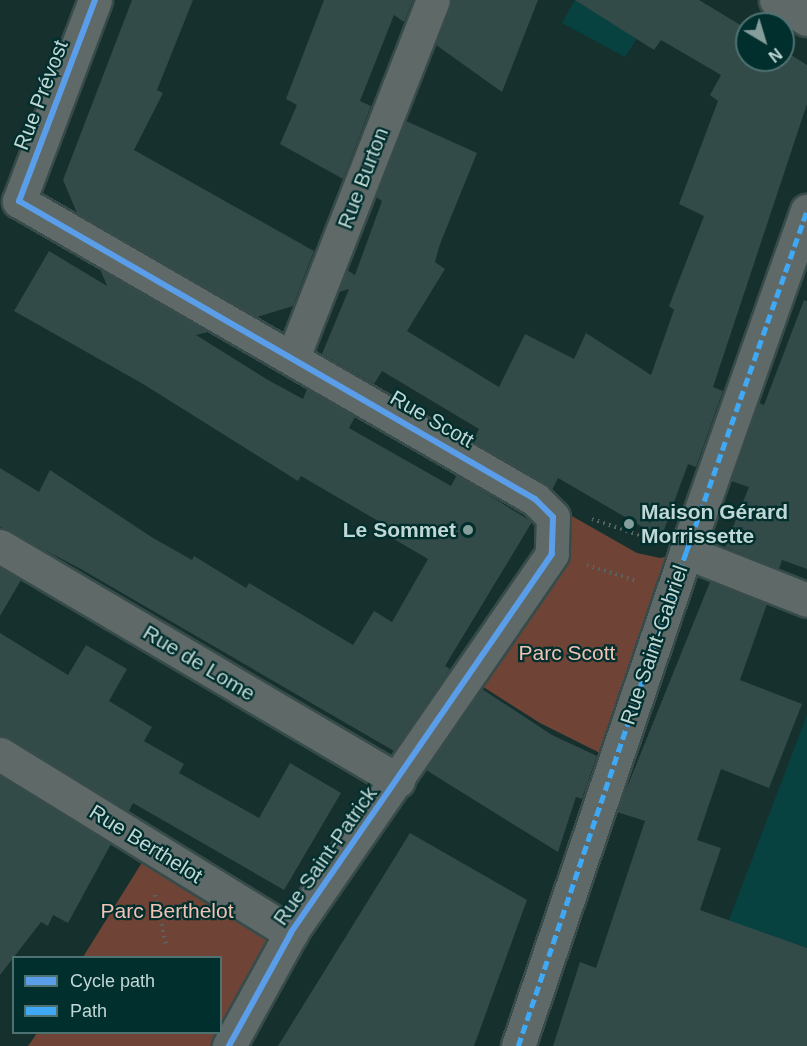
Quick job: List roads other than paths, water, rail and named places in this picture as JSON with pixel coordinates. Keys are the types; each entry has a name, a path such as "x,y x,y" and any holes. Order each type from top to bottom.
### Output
{"street":[{"name":"Rue Prévost","path":"19,201 94,0"},
{"name":"Rue Burton","path":"293,357 433,0"},
{"path":"776,0 807,19"},
{"name":"Rue Scott","path":"19,201 293,357 535,499 553,517 552,554 398,780"},
{"name":"Rue Saint-Gabriel","path":"518,1046 686,552 807,211"},
{"name":"Rue de Lome","path":"0,546 398,780"},
{"path":"686,552 807,600"},
{"name":"Rue Berthelot","path":"0,754 291,933"},
{"name":"Rue Saint-Patrick","path":"229,1046 291,933 398,780"}],"place":[{"name":"Maison Gérard Morrissette","path":"629,524"},
{"name":"Le Sommet","path":"468,530"}],"park label":[{"name":"Parc Scott","path":"567,653"},
{"name":"Parc Berthelot","path":"167,911"}]}
